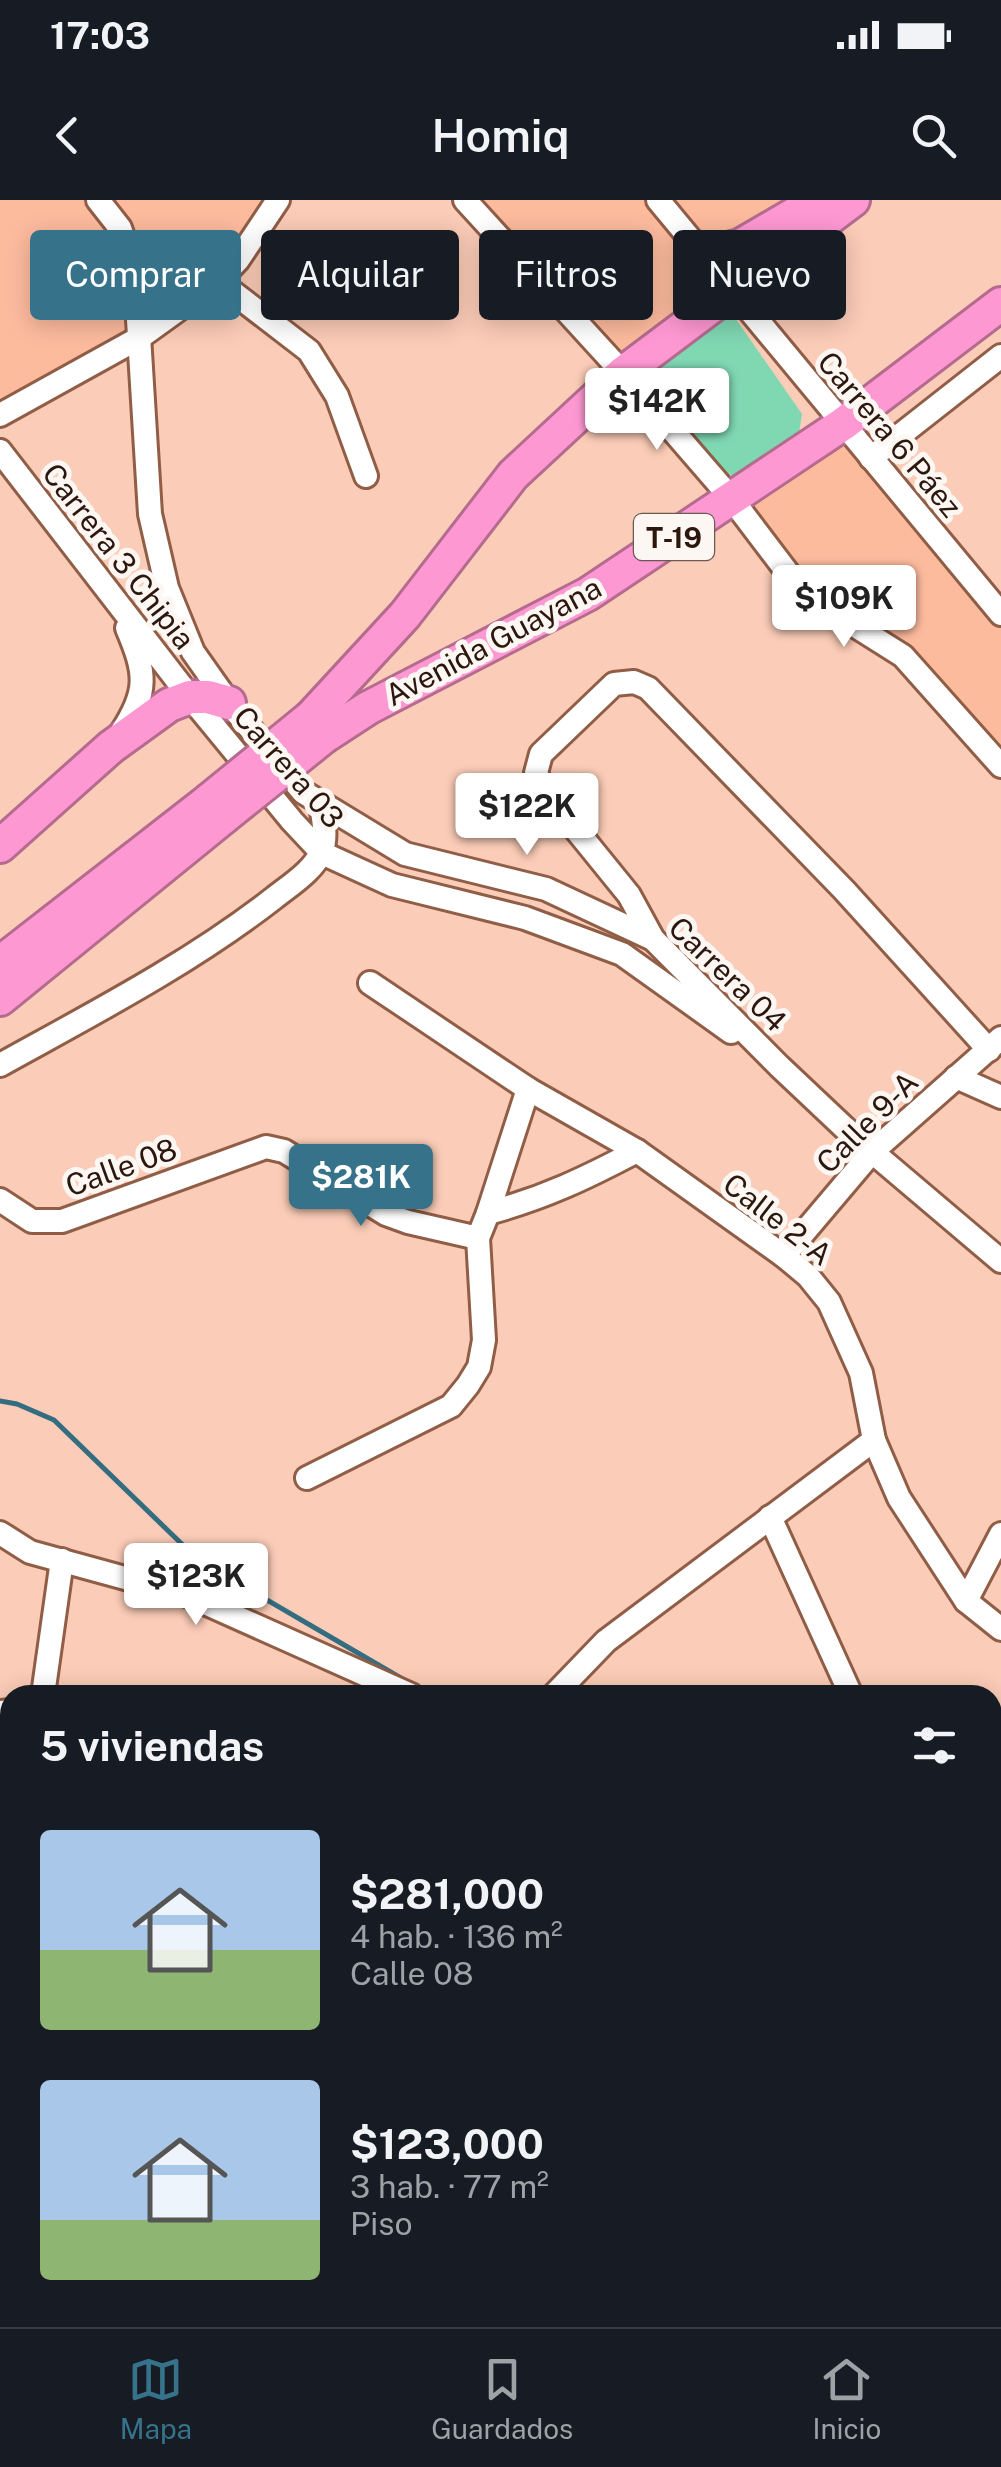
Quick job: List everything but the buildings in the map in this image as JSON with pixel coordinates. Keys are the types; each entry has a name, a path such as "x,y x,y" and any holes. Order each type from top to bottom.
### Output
{"highway":[{"name":"Avenida Guayana","path":"812,230 853,200"},
{"path":"768,230 818,201"},
{"path":"797,230 818,201"},
{"name":"Avenida Guayana","path":"318,726 368,708 588,594 843,424 1001,304"},
{"name":"Avenida Guayana","path":"0,999 216,809 318,726 513,475 622,373 695,320"},
{"path":"0,846 111,747 169,705 190,697 230,703"},
{"name":"Avenida Guayana","path":"0,963 216,809"}],"street":[{"name":"Carrera 04","path":"98,200 120,228 135,271 150,514 167,588 192,652 303,792 406,854 546,889 653,939 872,1152 1001,1260"},
{"path":"241,256 278,200"},
{"path":"464,200 732,498 803,593 902,656 1001,766"},
{"name":"Carrera 6 Páez","path":"658,200 683,230"},
{"path":"241,299 308,350 336,396 366,476"},
{"path":"0,415 139,338 164,320"},
{"name":"Carrera 6 Páez","path":"756,320 1001,614"},
{"path":"871,458 1001,356"},
{"name":"Carrera 3 Chipia","path":"0,451 190,697"},
{"path":"111,747 137,708 143,684 138,653 116,602"},
{"path":"653,939 629,894 543,789 536,773 541,754 614,684 634,682 648,688 995,1044"},
{"name":"Carrera 03","path":"190,697 322,853 392,885 525,918 622,954 780,1066"},
{"path":"0,1064 126,996 234,929 301,876 322,853 325,831 321,805"},
{"name":"Calle 2-A","path":"370,983 528,1089 637,1151 808,1276 829,1302 861,1373 874,1440 899,1498 966,1601 1001,1628"},
{"name":"Calle 9-A","path":"784,1256 872,1152 995,1044"},
{"path":"956,1077 1001,1097"},
{"path":"306,1478 451,1406 468,1386 484,1340 478,1238 528,1089"},
{"name":"Calle 08","path":"0,1200 32,1221 62,1221 266,1146 284,1151 386,1214 478,1238"},
{"path":"488,1213 564,1188 637,1151"},
{"path":"564,1685 606,1641 874,1440"},
{"path":"770,1517 847,1685"},
{"path":"0,1533 30,1552 187,1596 388,1685"},
{"path":"966,1601 1001,1534"},
{"path":"43,1685 62,1560"}],"shaded area":[{"path":"0,200 278,200 241,256 241,230 30,230 30,320 146,320 0,415"},
{"path":"465,200 816,200 783,230 673,230 673,320 682,320 623,373 575,320 653,320 653,230 492,230"},
{"path":"843,424 1001,601 1001,766 903,656 803,593 731,498"}],"green space":[{"path":"720,320 737,320 802,414 798,440 744,477 726,474 645,375"}],"waterway":[{"path":"0,1401 54,1420 189,1551 406,1681"}]}
